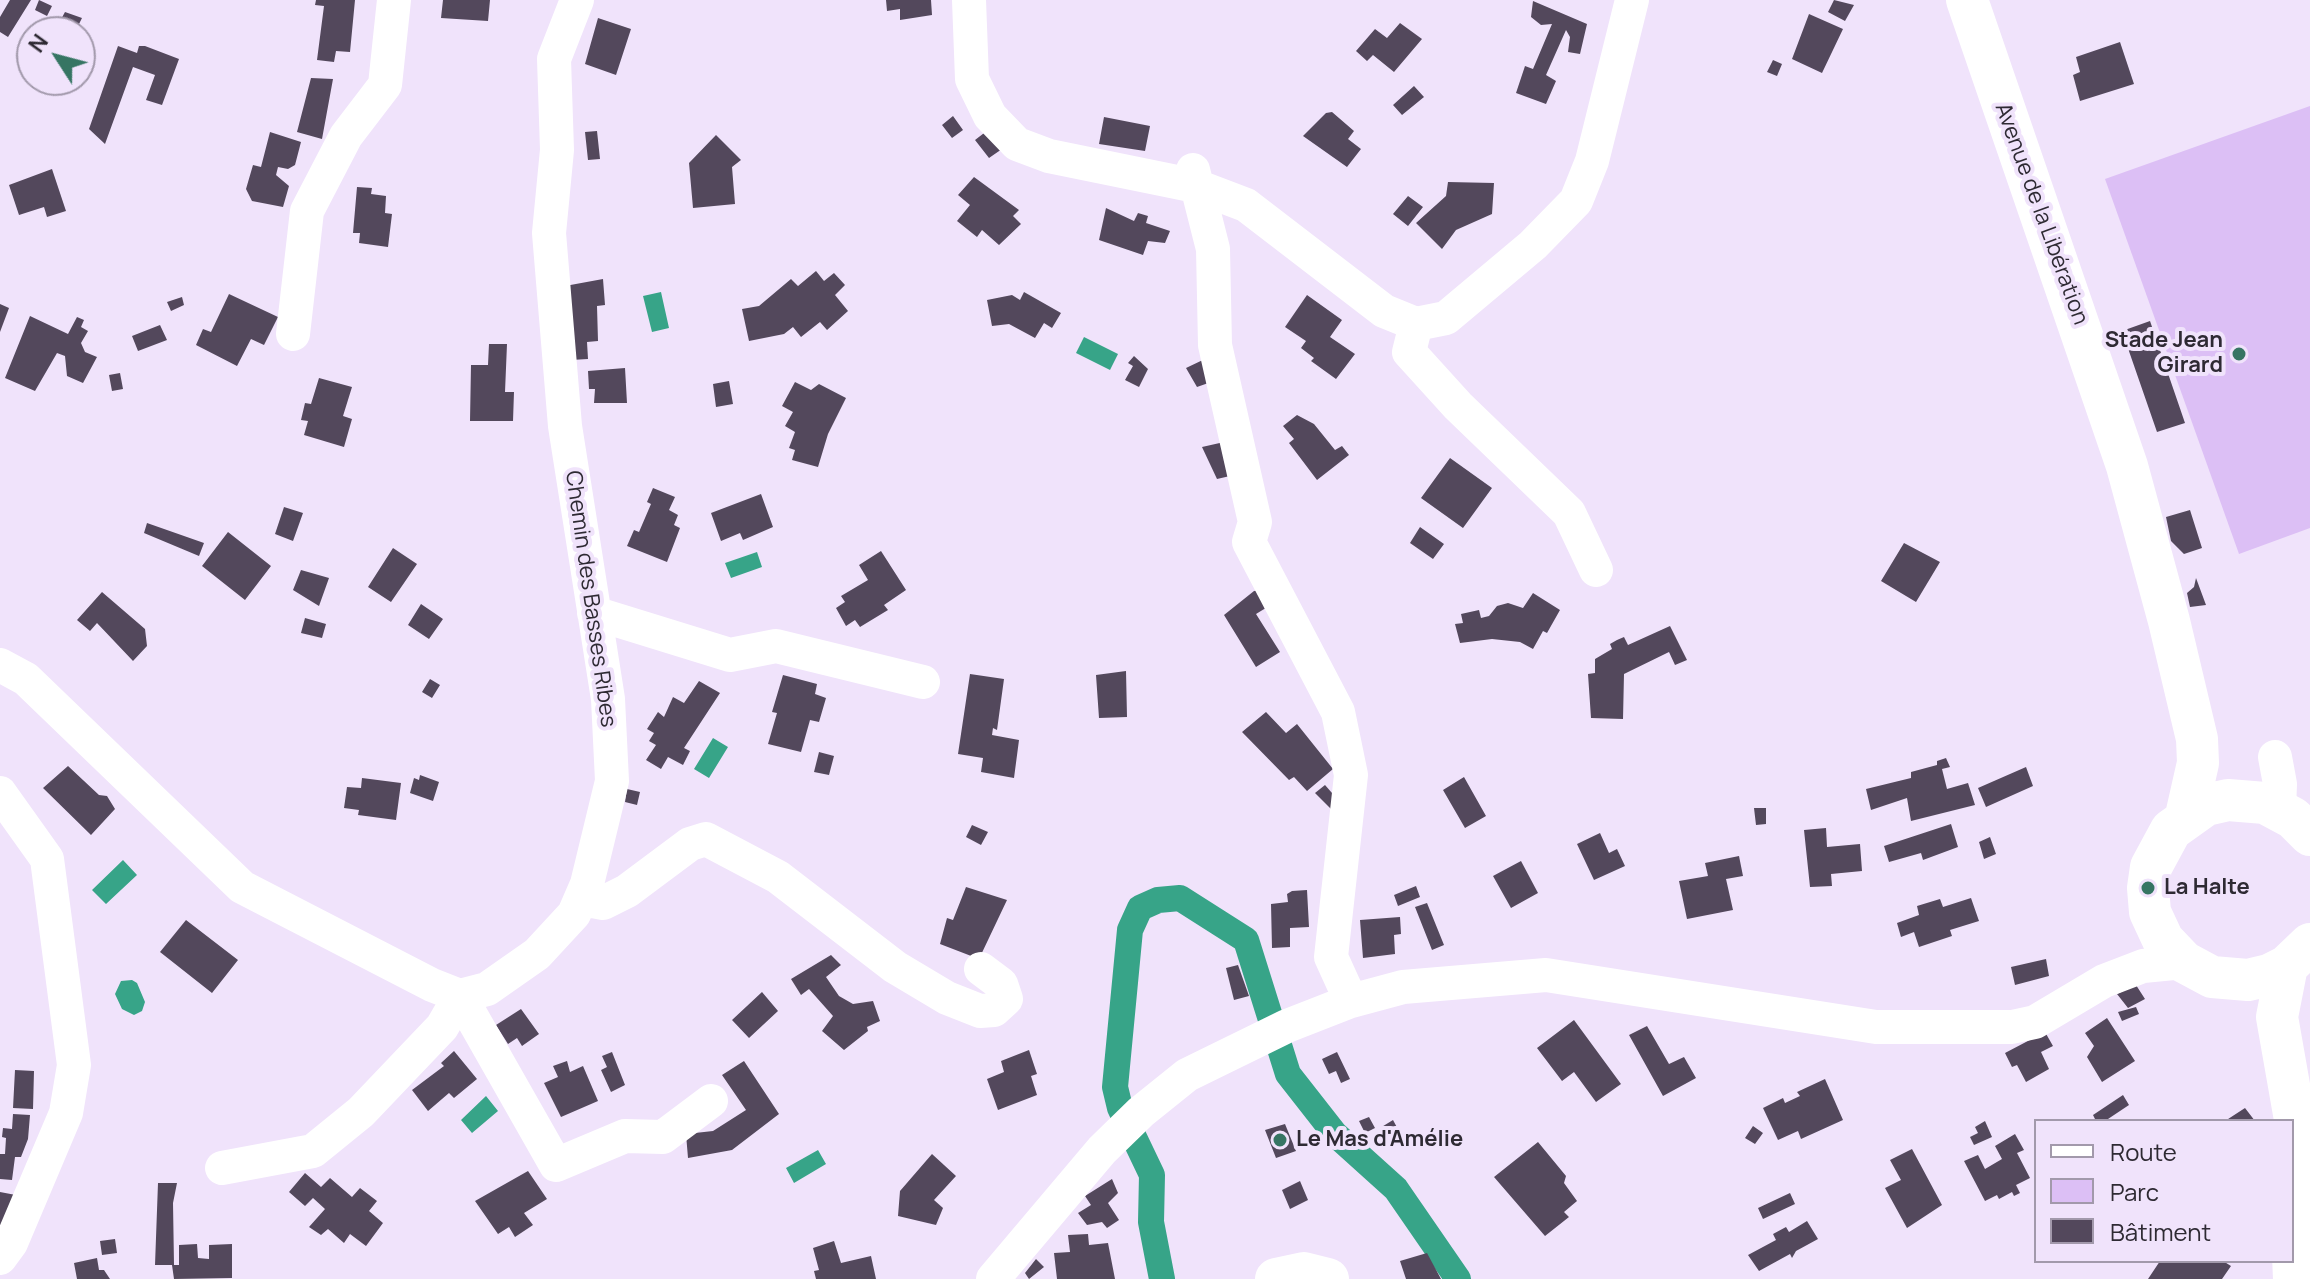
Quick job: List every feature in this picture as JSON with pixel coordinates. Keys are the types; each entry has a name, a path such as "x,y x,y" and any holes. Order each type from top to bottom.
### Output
{"main road":[{"name":"Avenue de la Libération","path":"1967,0 2127,466 2190,705 2198,763 2186,816"},
{"name":"Avenue de la Libération","path":"2190,705 2229,779 2288,815"},
{"path":"2288,815 2217,803 2186,816 2159,847 2151,867 2150,912 2163,940 2184,962 2223,980 2248,980 2303,952"},
{"path":"2303,952 2278,1028 2310,1205"},
{"path":"2223,980 2255,1023 2279,1119"},
{"path":"1276,1279 1304,1273 1328,1279"}],"street":[{"path":"293,334 307,211 346,136 385,85 394,0"},
{"name":"Chemin des Basses Ribes","path":"460,996 487,989 537,954 574,914 582,899 612,781 608,699 565,421 549,233 557,150 554,59 577,0"},
{"path":"969,0 972,79 990,116 1017,144 1049,156 1194,174 1246,205 1384,311 1416,324 1446,318 1533,245 1576,201 1592,161 1632,0"},
{"path":"1194,174 1213,249 1215,345 1255,522 1249,542 1338,712 1351,775 1331,957 1339,1005"},
{"path":"1416,324 1409,352 1458,406 1569,513 1596,570"},
{"path":"594,613 730,655 776,646 923,682"},
{"path":"0,665 26,679 242,887 460,996 556,1165 625,1136 663,1137 711,1101"},
{"path":"2275,757 2288,815"},
{"path":"0,793 47,859 74,1065 66,1113 11,1243 0,1258"},
{"path":"582,899 603,903 627,891 690,844 706,839 778,877 863,944 947,998 980,1011 994,1010 1006,999 1001,984 981,969"},
{"path":"2104,981 2134,946 2150,912"},
{"path":"993,1279 1102,1150 1187,1075 1251,1042 1339,1005 1403,987 1546,975 1876,1027 2012,1027 2035,1022 2104,981 2143,966 2184,962"},
{"path":"222,1168 313,1151 361,1112 442,1027 460,996"}],"green space":[{"name":"Stade Jean Girard","path":"2310,106 2310,528 2239,554 2105,179"}],"shaded area":[{"path":"661,292 669,328 652,332 643,296"},
{"path":"1084,337 1118,354 1110,370 1076,353"},
{"path":"757,552 762,567 731,578 725,563"},
{"path":"713,738 728,747 709,778 694,769"},
{"path":"123,860 137,875 106,904 92,890"},
{"path":"121,981 137,983 145,1002 142,1011 134,1015 122,1009 115,994"},
{"path":"486,1096 498,1111 472,1133 461,1120"},
{"path":"818,1150 826,1164 794,1183 786,1168"}],"building":[{"path":"10,0 31,0 21,16 16,16 16,24 8,37 0,32 0,17"},
{"path":"39,0 52,6 47,16 35,10"},
{"path":"316,0 355,0 350,52 336,51 334,62 317,60 324,6 315,5"},
{"path":"443,0 490,0 488,21 441,18"},
{"path":"886,0 931,0 932,15 900,20 900,9 887,11"},
{"path":"1834,0 1854,5 1845,21 1828,12"},
{"path":"1533,1 1587,24 1580,54 1568,52 1570,37 1566,30 1546,75 1556,81 1546,104 1516,93 1525,66 1533,69 1552,24 1541,25 1531,17"},
{"path":"1809,14 1843,29 1822,73 1792,59"},
{"path":"598,18 631,29 616,75 585,64"},
{"path":"1400,23 1422,39 1394,72 1373,55 1367,61 1356,51 1375,29 1387,38"},
{"path":"2120,42 2134,84 2080,101 2073,75 2080,72 2076,57"},
{"path":"118,46 137,53 139,46 145,46 179,59 162,105 146,100 155,75 133,67 105,144 89,129"},
{"path":"1773,60 1782,64 1777,76 1767,72"},
{"path":"311,78 333,79 322,139 297,132"},
{"path":"1414,86 1424,97 1402,115 1393,105"},
{"path":"1332,112 1354,131 1348,139 1361,149 1347,167 1303,136 1326,113"},
{"path":"953,116 963,130 952,138 942,125"},
{"path":"1104,117 1150,126 1145,151 1099,144"},
{"path":"988,130 1002,149 989,158 975,140"},
{"path":"597,131 600,159 588,160 585,132"},
{"path":"270,132 301,142 295,165 288,169 278,167 276,175 289,186 283,207 252,201 246,189 253,165 261,167"},
{"path":"716,135 741,160 732,167 735,204 693,208 689,163"},
{"path":"52,169 66,211 47,217 44,207 19,215 9,185"},
{"path":"974,177 1019,210 1013,216 1021,224 999,245 982,230 977,237 957,221 970,205 958,195"},
{"path":"1448,182 1494,183 1492,214 1456,230 1442,249 1416,223 1446,196"},
{"path":"357,187 372,188 371,194 386,196 385,213 392,214 388,247 359,243 360,233 353,233"},
{"path":"1408,196 1423,207 1408,226 1393,214"},
{"path":"1106,208 1134,221 1138,213 1148,216 1146,223 1170,231 1165,243 1148,241 1143,255 1099,240"},
{"path":"816,271 824,281 834,273 845,285 835,295 848,311 827,330 820,322 801,337 793,327 784,334 749,341 742,309 759,306 791,279 798,286"},
{"path":"603,279 605,305 597,306 598,341 587,342 588,359 571,360 565,286"},
{"path":"1024,292 1061,313 1052,328 1044,323 1035,338 1009,324 992,326 987,300 1012,295 1020,300"},
{"path":"229,294 278,317 264,345 251,339 237,366 196,345 203,329 211,332"},
{"path":"1307,295 1342,320 1330,337 1355,354 1336,379 1311,361 1314,358 1301,348 1306,341 1285,327"},
{"path":"182,297 184,305 171,311 167,302"},
{"path":"0,304 9,308 0,332"},
{"path":"30,316 68,334 77,317 84,320 81,327 88,331 81,343 85,352 97,357 83,383 67,376 65,356 57,353 35,391 5,378"},
{"path":"2150,321 2185,423 2157,432 2122,331"},
{"path":"160,325 167,340 138,351 132,336"},
{"path":"489,344 507,344 505,392 514,392 513,421 470,421 471,365 488,365"},
{"path":"1134,356 1148,369 1139,387 1125,380 1133,366 1128,363"},
{"path":"1207,358 1214,381 1197,387 1186,368"},
{"path":"625,368 627,403 594,403 595,389 589,389 588,371"},
{"path":"120,373 123,389 112,391 109,375"},
{"path":"319,378 352,387 343,416 352,419 344,447 304,435 308,421 301,420 305,403 311,404"},
{"path":"729,381 733,404 716,407 713,384"},
{"path":"795,382 811,390 819,384 846,398 828,434 818,467 792,460 795,450 789,448 795,432 785,426 793,412 782,406"},
{"path":"1297,415 1314,424 1335,450 1342,446 1349,455 1317,480 1289,443 1294,439 1283,426"},
{"path":"1233,440 1243,473 1217,479 1202,447"},
{"path":"1450,458 1492,488 1463,528 1421,498"},
{"path":"653,488 675,497 669,510 678,515 674,525 680,528 667,562 627,546 634,530 639,532 651,504 647,502"},
{"path":"761,494 773,527 743,540 740,533 721,541 711,513"},
{"path":"284,507 303,513 293,541 275,534"},
{"path":"2190,510 2202,548 2184,554 2171,541 2166,517"},
{"path":"147,523 204,543 199,556 144,533"},
{"path":"1420,527 1444,544 1433,559 1410,543"},
{"path":"228,532 271,566 245,600 202,566"},
{"path":"1904,543 1940,562 1916,602 1881,581"},
{"path":"393,548 417,564 391,602 368,587"},
{"path":"881,551 906,590 884,605 888,610 860,627 855,620 846,626 836,608 845,602 841,596 868,580 859,565"},
{"path":"301,570 329,578 319,606 293,590"},
{"path":"2196,578 2206,605 2190,607 2187,593 2194,587"},
{"path":"1267,589 1274,603 1256,614 1280,652 1256,667 1224,615 1254,591"},
{"path":"102,592 145,629 147,646 133,661 97,623 90,631 77,620"},
{"path":"1533,593 1560,610 1547,633 1543,631 1533,649 1520,642 1492,639 1460,643 1455,624 1463,623 1461,614 1479,610 1481,618 1489,616 1497,606 1508,603 1523,608"},
{"path":"421,604 443,619 429,639 408,625"},
{"path":"305,618 326,624 322,638 301,633"},
{"path":"1670,626 1687,660 1675,665 1669,652 1624,674 1623,719 1591,718 1588,674 1595,673 1595,659 1612,649 1610,644 1617,640 1624,637 1628,645"},
{"path":"1126,671 1127,717 1099,718 1096,675"},
{"path":"970,674 1004,679 997,730 993,728 992,735 1019,740 1014,778 981,772 983,758 958,754"},
{"path":"783,675 817,684 815,694 826,698 819,722 810,720 801,752 768,744 777,713 772,712"},
{"path":"430,679 440,685 432,698 422,692"},
{"path":"699,681 720,693 684,748 690,751 683,765 668,757 661,769 646,760 656,745 649,741 654,733 647,729 658,712 664,717 673,697 684,703"},
{"path":"1266,712 1286,733 1297,724 1333,769 1307,791 1294,777 1289,780 1242,732"},
{"path":"819,752 834,756 829,775 814,772"},
{"path":"1946,758 1950,767 1942,769 1947,789 1968,783 1975,805 1911,821 1907,798 1871,810 1866,789 1911,778 1911,772 1937,765 1937,761"},
{"path":"68,766 99,795 107,796 115,809 91,835 43,788"},
{"path":"2026,767 2033,786 1986,807 1978,788"},
{"path":"420,775 439,782 433,801 410,793 414,778 419,780"},
{"path":"1464,777 1486,816 1465,828 1443,790"},
{"path":"362,778 401,783 396,820 358,815 359,810 344,808 347,787 361,788"},
{"path":"1325,785 1339,801 1331,809 1315,793"},
{"path":"627,789 640,792 637,805 625,802"},
{"path":"1754,808 1766,808 1766,824 1756,825"},
{"path":"1951,824 1958,847 1923,860 1921,853 1889,862 1884,846"},
{"path":"972,825 988,832 981,845 966,837"},
{"path":"1826,828 1827,847 1860,844 1862,871 1831,874 1832,886 1810,887 1804,830"},
{"path":"1600,833 1609,853 1617,849 1625,866 1594,880 1577,844"},
{"path":"1990,837 1996,854 1984,859 1979,842"},
{"path":"1739,856 1743,876 1726,879 1733,910 1687,919 1679,881 1708,876 1705,863"},
{"path":"1521,861 1538,893 1511,908 1493,876"},
{"path":"1416,886 1420,897 1398,906 1394,895"},
{"path":"966,887 1007,900 979,959 940,944 947,918 953,920"},
{"path":"1307,890 1309,927 1290,928 1290,947 1272,948 1271,904 1288,902 1287,894 1292,891"},
{"path":"1971,898 1979,921 1950,930 1952,936 1919,947 1914,932 1901,937 1897,923 1919,915 1917,906 1940,899 1943,907"},
{"path":"1427,903 1444,945 1432,950 1415,907"},
{"path":"1400,917 1401,934 1394,935 1395,954 1363,958 1360,920"},
{"path":"186,920 238,960 212,993 160,952"},
{"path":"831,955 841,965 826,977 839,996 853,1004 873,1001 880,1021 867,1027 868,1031 844,1050 822,1031 833,1016 809,989 801,995 791,979"},
{"path":"2046,959 2049,976 2015,985 2011,967"},
{"path":"1238,965 1249,996 1234,1000 1226,968"},
{"path":"2136,985 2145,999 2128,1008 2117,994"},
{"path":"762,992 778,1011 749,1038 732,1020"},
{"path":"2136,1007 2139,1014 2122,1021 2118,1012"},
{"path":"521,1009 539,1034 522,1046 517,1038 508,1044 496,1025"},
{"path":"2107,1018 2135,1061 2102,1082 2087,1057 2094,1046 2085,1033"},
{"path":"1574,1020 1621,1084 1596,1102 1574,1072 1562,1081 1537,1048"},
{"path":"1647,1026 1669,1064 1684,1057 1696,1078 1663,1096 1629,1035"},
{"path":"2045,1032 2053,1046 2041,1052 2049,1069 2026,1082 2017,1065 2012,1067 2005,1053"},
{"path":"1029,1050 1037,1074 1031,1076 1037,1095 998,1110 987,1079 1004,1072 1001,1061"},
{"path":"454,1051 477,1079 454,1098 449,1093 428,1111 412,1090 444,1066 441,1063"},
{"path":"612,1052 625,1085 611,1092 601,1070 607,1067 602,1056"},
{"path":"1337,1052 1350,1079 1341,1083 1336,1071 1329,1074 1322,1059"},
{"path":"567,1061 570,1072 583,1066 598,1101 561,1117 544,1083 558,1077 553,1066"},
{"path":"744,1061 779,1114 732,1150 688,1158 686,1134 713,1131 746,1110 722,1075"},
{"path":"15,1070 34,1071 33,1109 13,1108"},
{"path":"1825,1079 1843,1120 1801,1139 1798,1131 1778,1140 1763,1108 1783,1098 1785,1103 1800,1096 1797,1092"},
{"path":"2123,1095 2129,1105 2108,1119 2095,1119 2093,1115"},
{"path":"2245,1108 2253,1119 2228,1119"},
{"path":"13,1114 30,1115 28,1139 21,1157 15,1157 12,1180 0,1179 0,1154 5,1154 6,1138 2,1137 3,1128 12,1129"},
{"path":"1369,1117 1375,1128 1365,1133 1359,1121"},
{"path":"1393,1120 1400,1133 1386,1140 1380,1128"},
{"path":"1985,1121 1992,1137 1974,1145 1970,1137 1978,1133 1975,1127"},
{"name":"Le Mas d'Amélie","path":"1285,1124 1296,1151 1276,1158 1265,1130"},
{"path":"1753,1126 1763,1133 1755,1144 1745,1138"},
{"path":"2015,1134 2024,1150 2017,1153 2030,1178 2016,1185 2020,1193 2014,1196 2012,1192 1999,1199 1997,1195 1985,1201 1964,1161 1978,1155 1985,1169 2002,1159 1995,1146"},
{"path":"1538,1142 1566,1176 1564,1183 1577,1201 1564,1212 1569,1217 1545,1236 1494,1177"},
{"path":"1912,1149 1942,1205 1907,1228 1885,1188 1901,1180 1890,1160"},
{"path":"932,1154 956,1176 934,1200 943,1208 936,1225 898,1216 900,1191"},
{"path":"528,1171 547,1199 524,1213 533,1225 515,1237 509,1227 498,1234 475,1201"},
{"path":"305,1173 321,1187 330,1178 352,1197 360,1188 377,1201 369,1211 383,1223 366,1246 350,1234 344,1243 328,1229 321,1235 309,1227 325,1209 313,1198 305,1206 289,1192"},
{"path":"1112,1179 1118,1193 1108,1203 1119,1220 1107,1228 1102,1222 1087,1225 1078,1213 1091,1205 1085,1196"},
{"path":"1300,1181 1308,1200 1290,1209 1282,1190"},
{"path":"158,1183 177,1183 173,1203 174,1265 179,1265 179,1245 197,1244 198,1258 209,1259 209,1245 232,1244 232,1278 174,1279 172,1265 155,1265"},
{"path":"0,1192 21,1196 0,1244"},
{"path":"1790,1193 1795,1204 1763,1219 1758,1208"},
{"path":"1807,1221 1818,1239 1796,1251 1792,1258 1790,1254 1759,1271 1748,1255 1776,1240 1773,1234 1786,1227 1789,1232"},
{"path":"1088,1234 1089,1245 1108,1243 1115,1279 1057,1279 1054,1253 1070,1252 1068,1235"},
{"path":"115,1239 117,1253 102,1255 100,1241"},
{"path":"834,1241 841,1263 871,1256 876,1279 816,1279 814,1271 819,1270 813,1248"},
{"path":"1427,1253 1441,1279 1406,1279 1400,1261"},
{"path":"97,1258 99,1270 104,1270 110,1279 77,1279 74,1263"},
{"path":"1036,1259 1044,1267 1029,1279 1025,1273"},
{"path":"2159,1263 2226,1263 2231,1266 2222,1279 2148,1279"}],"waterway":[{"path":"1162,1279 1151,1222 1152,1175 1120,1108 1115,1087 1130,930 1140,908 1158,900 1180,898 1246,940 1288,1074 1335,1134 1396,1189 1458,1279"}],"place":[{"name":"Stade Jean Girard","path":"2239,354"},
{"name":"La Halte","path":"2148,888"},
{"name":"Le Mas d'Amélie","path":"1280,1140"}]}
